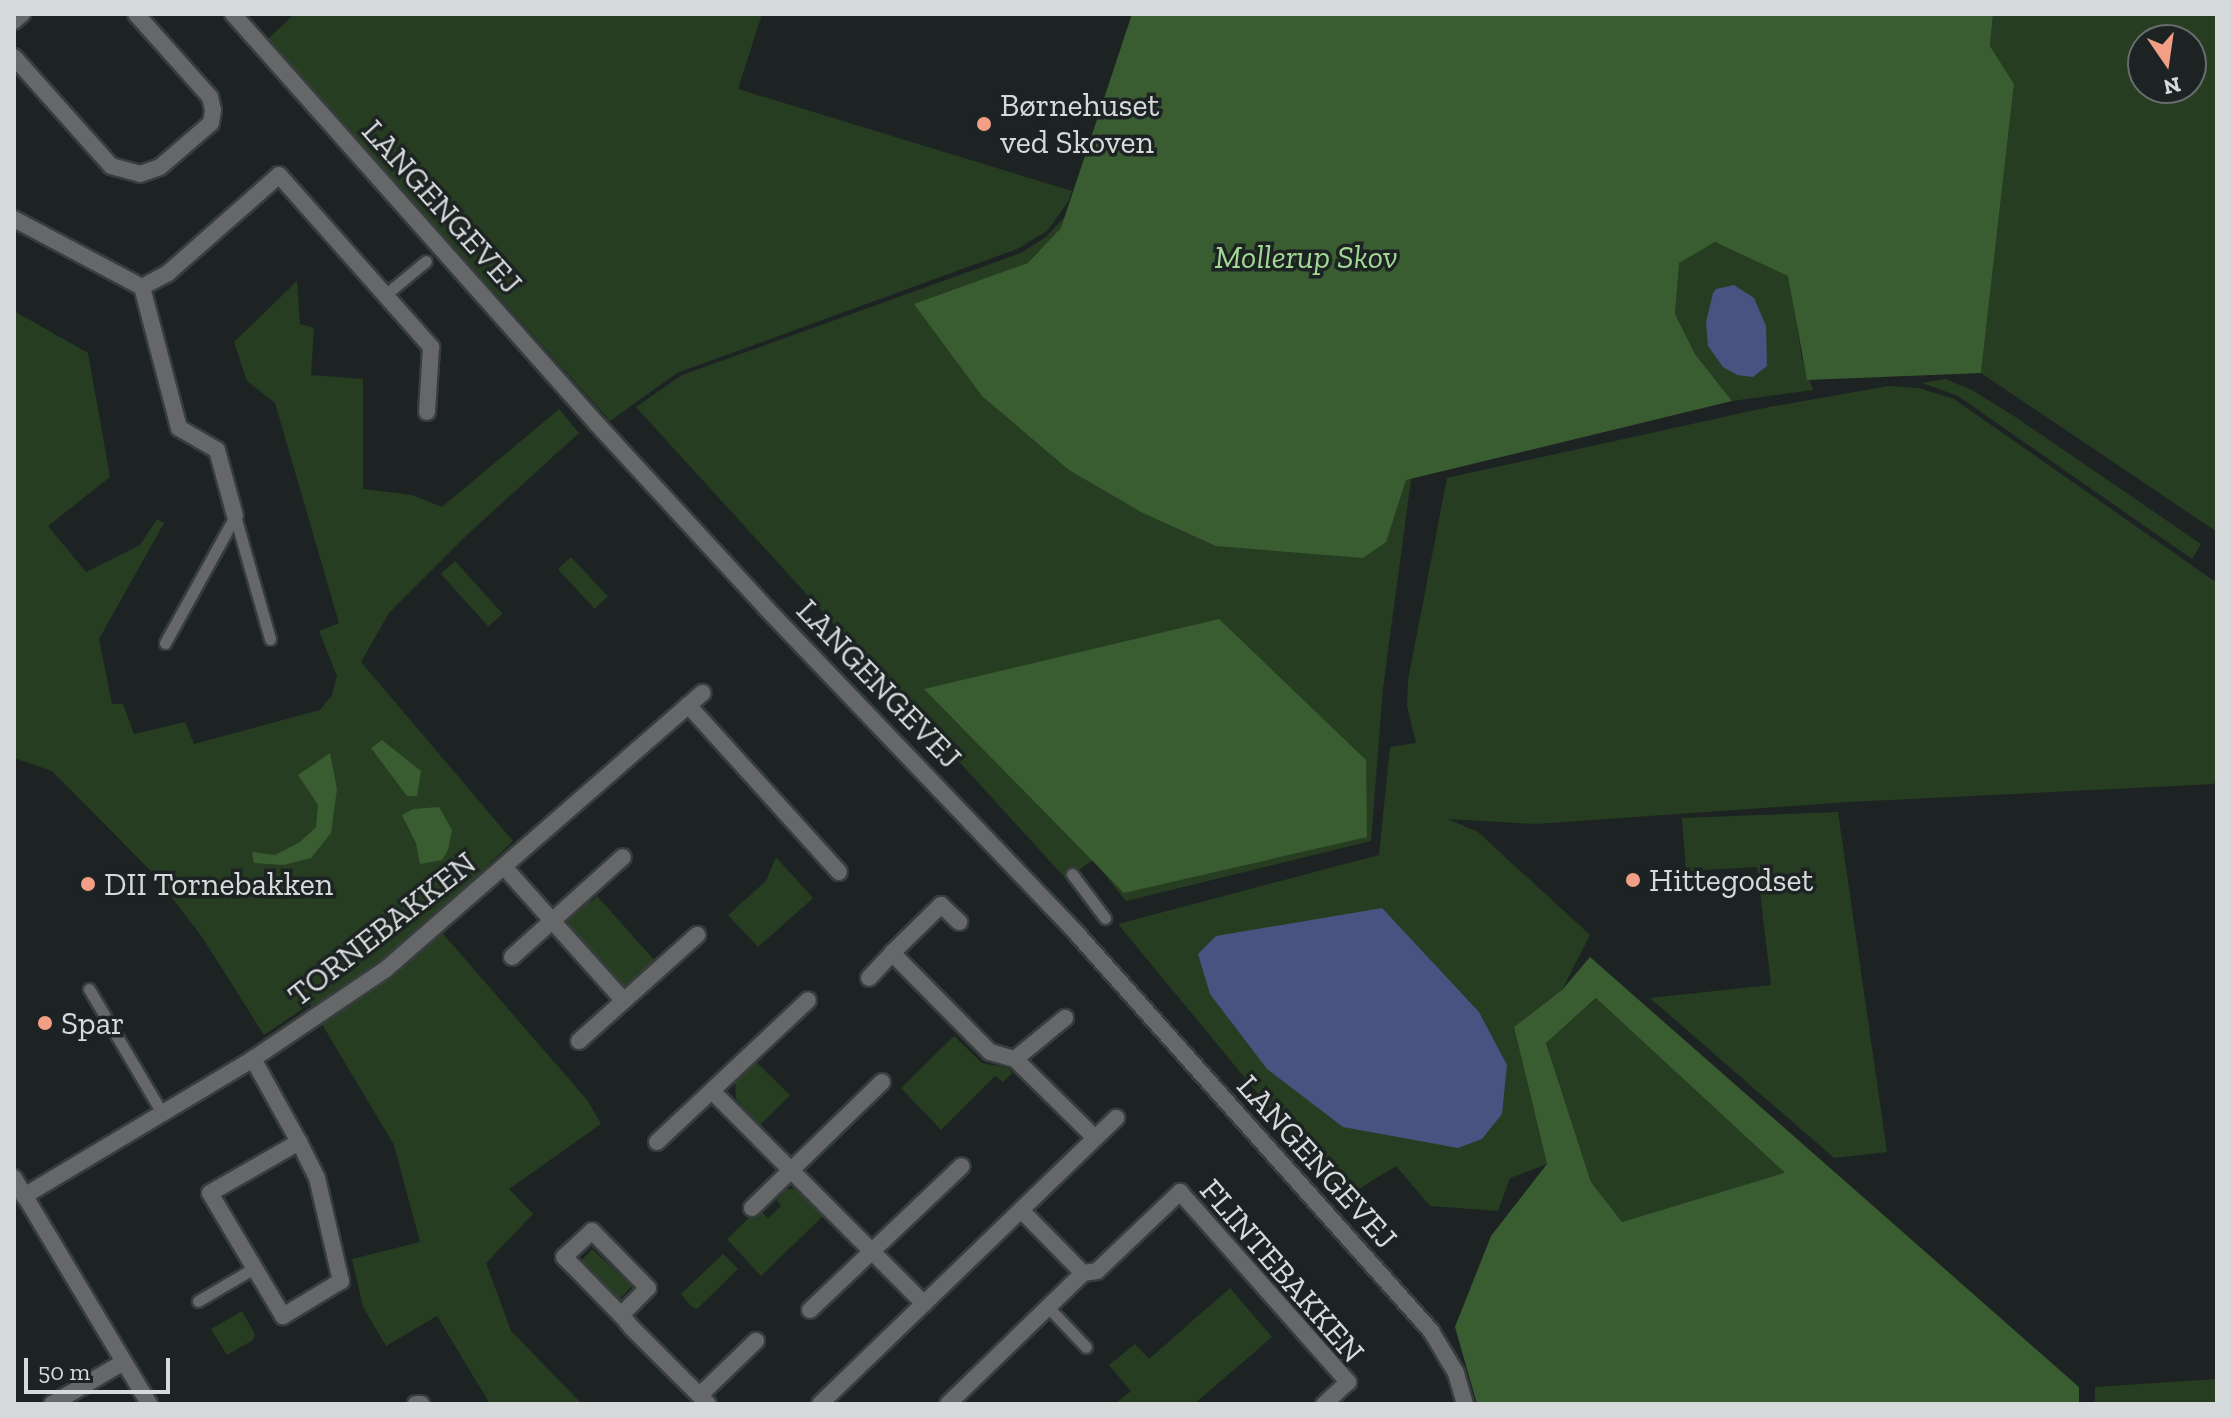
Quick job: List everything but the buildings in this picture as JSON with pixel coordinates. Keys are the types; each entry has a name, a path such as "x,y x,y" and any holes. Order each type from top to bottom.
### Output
{"street":[{"path":"14,21 22,14"},
{"path":"14,57 111,166 140,174 160,167 211,123 213,110 210,97 136,14"},
{"name":"LANGENGEVEJ","path":"233,14 588,414 766,608 1079,936 1431,1331 1456,1373 1465,1404"},
{"path":"142,287 168,273 279,175 431,347 427,412"},
{"path":"14,219 142,287 179,428 217,450 235,516"},
{"name":"TORNEBAKKEN","path":"24,1196 253,1059 386,969 702,693"},
{"path":"688,705 839,872"},
{"path":"512,957 623,857"},
{"name":"TORNEBAKKEN","path":"505,868 624,1001"},
{"path":"869,978 941,905 959,922"},
{"path":"579,1041 697,935"},
{"path":"892,953 990,1052 1015,1059 1095,1138"},
{"path":"657,1142 808,1000"},
{"path":"1015,1059 1065,1018"},
{"path":"253,1059 299,1142 317,1178 341,1281 283,1316 210,1193 299,1142"},
{"path":"752,1208 882,1082"},
{"path":"713,1092 924,1304"},
{"path":"820,1404 1116,1118"},
{"path":"810,1310 962,1166"},
{"path":"14,1178 149,1404"},
{"name":"FLINTEBAKKEN","path":"948,1404 1083,1273 1097,1271 1180,1192 1348,1382 1324,1404"},
{"path":"1021,1210 1083,1273"},
{"path":"621,1315 648,1288 592,1231 564,1257 704,1400 756,1341"},
{"path":"52,1404 124,1362"}],"lane":[{"path":"385,295 426,261"},
{"path":"235,516 270,639"},
{"path":"165,643 235,516"},
{"path":"1072,874 1105,918"},
{"path":"89,989 162,1113"},
{"path":"198,1301 254,1268"},
{"path":"1048,1307 1086,1347"}],"green space":[{"path":"294,14 762,14 738,89 1072,191 1068,202 1047,231 1017,249 677,373 610,421 268,39"},
{"name":"Mollerup Skov","path":"1132,14 1993,14 1990,46 2014,84 1981,373 1807,380 1788,276 1715,242 1679,263 1675,314 1695,354 1732,401 1406,480 1386,542 1363,558 1216,546 1143,513 1069,470 982,396 914,304 1028,263 1061,228"},
{"path":"1993,14 2217,14 2217,532 1981,373 2014,84 1990,46"},
{"path":"1070,211 1418,428 1383,688 1371,841 1126,901 1093,860 1066,879 636,407 682,375 1021,253 1046,237"},
{"path":"1715,242 1789,275 1802,359 1813,390 1732,401 1695,354 1675,314 1678,263"},
{"path":"297,281 300,324 314,328 311,375 363,379 363,489 412,495 442,507 559,409 579,433 469,533 389,613 361,662 513,841 431,920 588,1101 601,1124 509,1189 533,1214 486,1263 511,1331 582,1404 490,1404 437,1316 386,1346 363,1307 352,1259 420,1242 394,1145 310,1004 264,1035 202,937 153,873 52,771 14,758 14,311 88,353 110,477 48,526 86,572 140,545 157,519 164,523 99,639 112,704 123,704 134,734 185,722 194,744 320,710 332,695 337,676 319,631 339,623 275,403 247,381 234,342"},
{"path":"1945,379 1972,390 2014,416 2201,544 2192,559 1958,396 1922,383"},
{"path":"1889,386 1919,388 1954,399 2217,583 2217,771 2214,784 1849,802 1536,824 1448,819 1478,832 1590,935 1562,990 1514,1027 1547,1164 1510,1178 1498,1211 1430,1206 1396,1166 1344,1198 1118,924 1379,855 1390,747 1416,743 1407,706 1408,680 1447,478 1769,407"},
{"path":"571,557 608,596 595,609 558,569"},
{"path":"455,561 503,614 488,626 441,574"},
{"path":"1219,619 1366,760 1367,837 1124,893 924,689"},
{"path":"382,740 421,771 417,796 407,796 371,748"},
{"path":"330,753 337,789 331,833 311,858 284,865 254,863 252,852 275,855 300,842 316,827 318,805 298,775"},
{"path":"439,807 452,830 448,850 442,860 420,864 416,843 402,815 413,809"},
{"path":"1838,812 1887,1152 1834,1158 1650,998 1771,985 1757,867 1686,871 1682,818"},
{"path":"776,857 813,898 758,947 728,915 766,881"},
{"path":"597,896 656,962 634,985 619,985 568,929 568,915 586,898 591,902"},
{"path":"1590,957 2079,1387 2079,1404 1477,1404 1455,1327 1491,1236 1547,1164 1514,1027 1562,990","holes":["1596,998 1784,1172 1622,1222 1591,1182 1546,1043"]},
{"path":"1597,998 1785,1173 1622,1222 1591,1182 1546,1042"},
{"path":"954,1036 982,1063 1008,1068 1012,1073 1003,1082 995,1076 941,1130 901,1088"},
{"path":"756,1062 790,1095 760,1125 736,1099 735,1082"},
{"path":"786,1189 800,1189 825,1214 761,1276 727,1239 758,1209 768,1218 781,1206 777,1200"},
{"path":"592,1249 632,1286 618,1301 583,1267 582,1260"},
{"path":"723,1254 738,1269 697,1309 691,1306 681,1294"},
{"path":"1230,1288 1272,1337 1194,1404 1115,1404 1131,1391 1109,1365 1135,1344 1149,1359"},
{"path":"242,1311 255,1334 253,1340 227,1355 211,1329"},
{"path":"2217,1379 2217,1404 2095,1404 2095,1387"}],"water":[{"path":"1734,285 1754,298 1766,326 1767,366 1753,377 1737,375 1723,367 1708,346 1706,322 1713,293 1716,289"},
{"path":"1382,908 1479,1012 1507,1065 1502,1114 1482,1139 1458,1148 1343,1127 1267,1069 1210,994 1198,954 1216,936"}],"place":[{"name":"Børnehuset ved Skoven","path":"984,124"},
{"name":"Hittegodset","path":"1633,880"},
{"name":"DII Tornebakken","path":"88,884"},
{"name":"Spar","path":"45,1023"}]}
